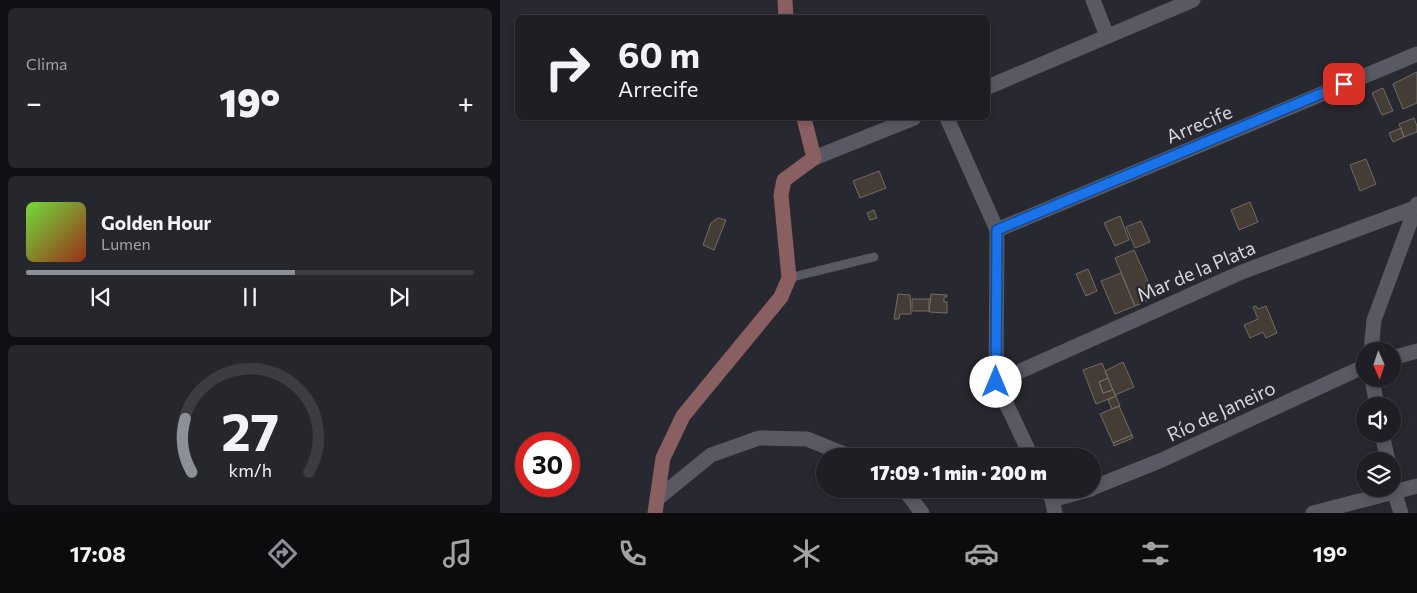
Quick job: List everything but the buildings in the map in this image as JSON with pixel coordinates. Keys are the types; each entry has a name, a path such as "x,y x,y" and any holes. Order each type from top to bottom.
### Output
{"main road":[{"path":"785,0 786,15"},
{"path":"656,506 663,458 682,416 781,297 789,278 781,195 784,180 814,158 804,120"}],"street":[{"path":"1092,0 1107,36"},
{"path":"990,86 1193,0"},
{"name":"Arrecife","path":"997,230 1417,54"},
{"path":"814,158 909,120"},
{"path":"949,120 997,230 996,382 1027,448"},
{"path":"1371,342 1374,320 1417,206"},
{"name":"Mar de la Plata","path":"996,382 1242,272 1417,206"},
{"path":"1401,356 1417,352"},
{"name":"Río de Janeiro","path":"1101,484 1162,460 1356,370"},
{"path":"656,506 711,455 759,438 807,439 829,448"},
{"path":"1401,488 1417,486"},
{"path":"1313,513 1366,497"},
{"path":"1396,497 1401,513"},
{"path":"911,498 922,513"}],"lane":[{"path":"789,278 874,257"}],"route":[{"path":"996,382 997,230 1344,84"}]}
